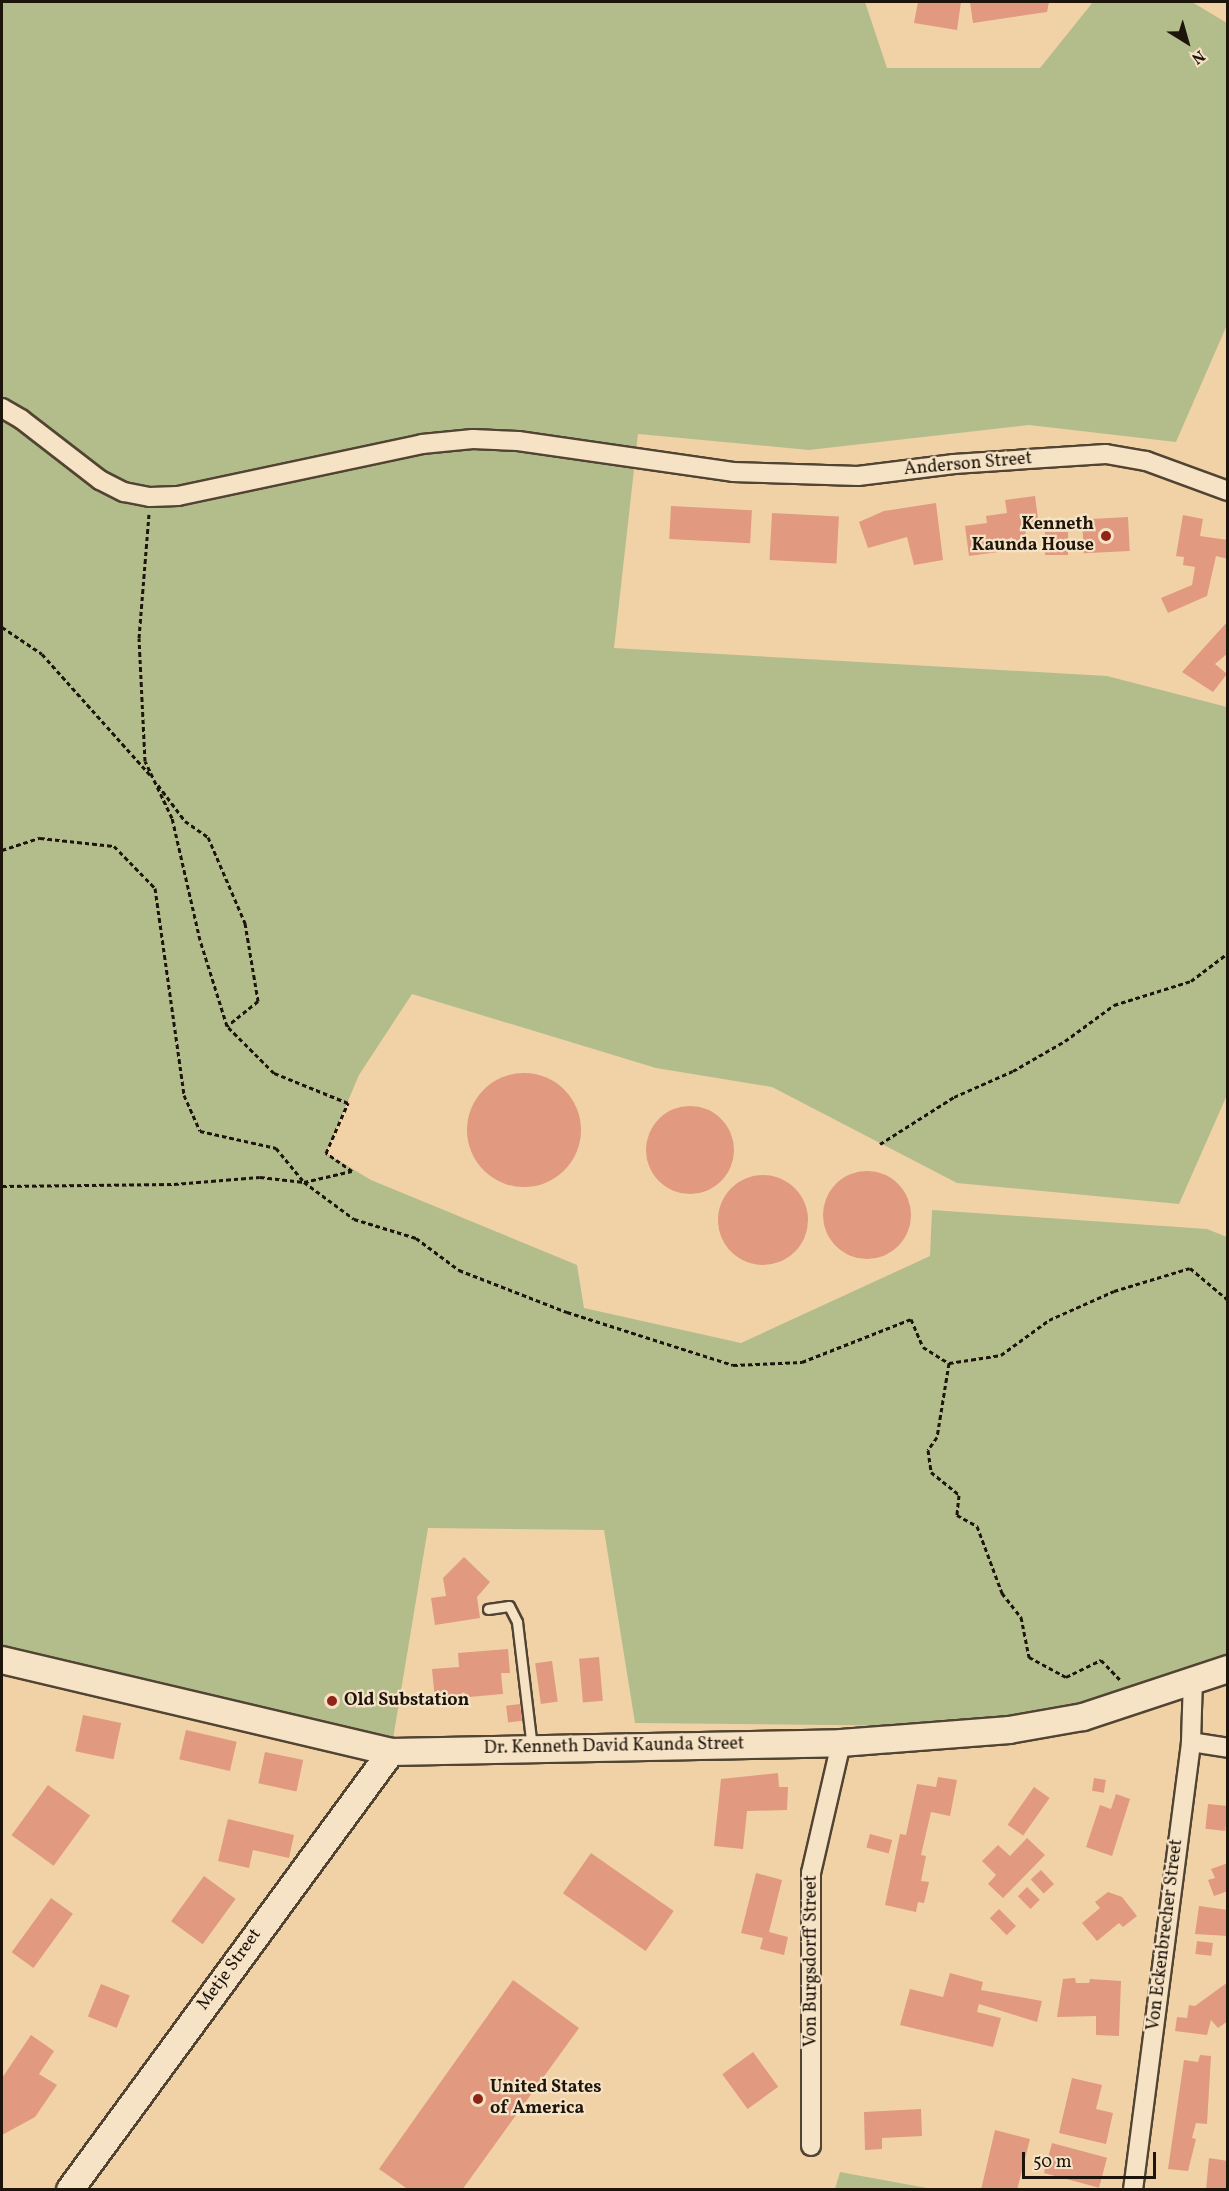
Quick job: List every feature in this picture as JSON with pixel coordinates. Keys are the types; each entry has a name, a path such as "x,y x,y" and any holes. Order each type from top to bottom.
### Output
{"street":[{"name":"Anderson Street","path":"2,408 21,419 100,480 124,492 150,497 178,496 412,446 473,439 541,444 704,469 858,476 954,464 1106,454 1146,461 1227,491"},
{"name":"Dr. Kenneth David Kaunda Street","path":"2,1660 391,1752 841,1743 1047,1725 1140,1698 1227,1669"},
{"name":"Von Eckenbrecher Street","path":"1133,2190 1191,1742 1193,1680"},
{"path":"1191,1742 1227,1748"},
{"name":"Von Burgsdorff Street","path":"811,2146 811,1873 841,1743"},
{"name":"Metje Street","path":"70,2190 391,1752"}],"lane":[{"path":"488,1609 509,1606 517,1622 532,1748"}],"path":[{"path":"2,1186 174,1185 260,1177 304,1182 352,1171 326,1153 348,1103 274,1073 227,1026 200,940 172,818 145,761 139,638 150,497"},
{"path":"2,627 42,654 154,780 185,821 208,837 245,923 258,1001 227,1026"},
{"path":"2,850 40,838 114,846 154,888 184,1095 200,1131 276,1148 304,1182 354,1220 416,1238 459,1270 686,1352 733,1365 802,1362 910,1319 923,1347 950,1363 1001,1355 1060,1315 1114,1291 1190,1268 1227,1300"},
{"path":"880,1144 954,1097 1013,1071 1065,1041 1114,1005 1191,981 1227,953"},
{"path":"950,1363 937,1437 928,1450 931,1472 959,1495 957,1515 977,1526 1002,1593 1021,1617 1029,1657 1066,1677 1101,1660 1140,1698"}],"green space":[{"path":"2,2 865,2 887,68 1040,68 1093,2 1192,2 1227,23 1227,325 1176,442 1029,425 809,450 638,434 614,648 1107,676 1227,707 1227,1095 1179,1204 957,1183 772,1087 656,1068 412,994 359,1075 326,1153 371,1180 577,1265 584,1308 741,1343 930,1256 932,1210 1207,1229 1227,1237 1227,1669 1083,1717 921,1726 635,1723 604,1530 428,1528 393,1739 2,1648"},
{"path":"840,2172 932,2189 835,2189"}],"building":[{"path":"918,2 961,2 957,30 914,23"},
{"path":"970,2 1049,2 1047,12 973,23"},
{"path":"1035,496 1039,526 1025,528 1028,548 969,556 965,526 987,523 986,516 1007,513 1005,500"},
{"path":"936,503 943,560 914,565 907,537 868,548 859,522 884,511"},
{"path":"671,506 752,510 750,543 669,539"},
{"path":"772,513 839,517 836,563 770,560"},
{"path":"1183,515 1203,519 1200,536 1228,540 1228,559 1216,556 1207,596 1168,613 1161,598 1192,585 1195,567 1183,565 1184,557 1176,556"},
{"name":"Kenneth Kaunda House","path":"1128,517 1130,551 1084,553 1082,519"},
{"path":"1045,532 1068,532 1068,555 1045,555"},
{"path":"1228,621 1228,653 1215,664 1227,674 1213,692 1182,672"},
{"path":"524,1073 546,1078 564,1090 576,1108 581,1130 576,1152 564,1170 546,1182 524,1187 502,1182 484,1170 472,1152 467,1130 472,1108 484,1090 502,1078"},
{"path":"681,1106 699,1106 715,1113 727,1125 734,1141 734,1159 727,1175 715,1187 699,1194 681,1194 665,1187 653,1175 646,1159 646,1141 653,1125 665,1113"},
{"path":"867,1171 884,1175 898,1184 907,1198 911,1215 907,1232 898,1246 884,1255 867,1259 850,1255 836,1246 827,1232 823,1215 827,1198 836,1184 850,1175"},
{"path":"763,1175 780,1179 795,1188 804,1203 808,1220 804,1237 795,1252 780,1261 763,1265 746,1261 731,1252 722,1237 718,1220 722,1203 731,1188 746,1179"},
{"path":"464,1557 490,1582 477,1597 480,1618 435,1625 431,1598 446,1596 443,1578"},
{"path":"508,1649 510,1673 501,1673 503,1694 435,1700 432,1669 459,1667 458,1653"},
{"path":"599,1657 603,1701 583,1703 579,1659"},
{"path":"552,1661 558,1702 541,1704 535,1663"},
{"name":"Old Substation","path":"326,1694 340,1697 337,1708 324,1705"},
{"path":"520,1704 522,1721 508,1723 506,1706"},
{"path":"83,1715 121,1723 113,1759 75,1751"},
{"path":"186,1730 237,1742 230,1771 179,1759"},
{"path":"265,1752 303,1760 296,1791 258,1783"},
{"path":"778,1773 779,1787 788,1787 787,1810 747,1811 743,1849 714,1846 721,1779"},
{"path":"938,1777 957,1780 950,1816 931,1812 921,1855 926,1856 921,1881 929,1882 924,1903 918,1902 916,1912 885,1905 900,1834 906,1835 917,1784 936,1787"},
{"path":"1094,1778 1106,1780 1104,1793 1092,1791"},
{"path":"48,1785 90,1816 54,1866 12,1835"},
{"path":"1034,1787 1050,1798 1023,1836 1008,1825"},
{"path":"1116,1794 1130,1799 1112,1856 1086,1847 1100,1805 1111,1809"},
{"path":"1208,1804 1228,1806 1225,1831 1205,1829"},
{"path":"228,1819 294,1835 289,1858 253,1850 249,1868 218,1861"},
{"path":"870,1834 892,1840 889,1853 866,1848"},
{"path":"1027,1838 1045,1855 1003,1898 988,1884 996,1875 982,1861 998,1845 1010,1856"},
{"path":"591,1853 674,1911 646,1951 563,1893"},
{"path":"1228,1863 1228,1891 1214,1896 1208,1880 1215,1878 1211,1869"},
{"path":"1041,1870 1054,1884 1044,1893 1031,1880"},
{"path":"756,1873 782,1880 769,1932 788,1937 784,1955 760,1949 763,1938 741,1933"},
{"path":"204,1876 236,1899 203,1944 171,1921"},
{"path":"1027,1887 1040,1900 1031,1909 1018,1896"},
{"path":"1108,1892 1122,1897 1137,1916 1123,1927 1119,1923 1097,1941 1082,1923 1100,1908 1095,1902"},
{"path":"51,1898 73,1914 33,1968 12,1952"},
{"path":"1199,1906 1228,1910 1228,1936 1195,1934"},
{"path":"999,1909 1016,1926 1007,1935 990,1918"},
{"path":"1197,1941 1213,1943 1211,1956 1195,1954"},
{"path":"950,1973 983,1982 981,1990 1042,2001 1037,2022 979,2004 977,2012 1001,2018 993,2047 900,2025 910,1989 943,1997"},
{"path":"1075,1978 1076,1983 1089,1983 1090,1979 1121,1981 1119,2036 1096,2035 1096,2016 1057,2017 1063,1979"},
{"name":"United States of America","path":"513,1980 579,2028 462,2190 409,2190 379,2169"},
{"path":"1228,1982 1228,2021 1218,2028 1211,2020 1207,2035 1175,2031 1177,2017 1187,2018 1189,2005 1195,2006"},
{"path":"101,1984 130,1996 117,2028 88,2016"},
{"path":"31,2035 54,2051 39,2074 57,2085 35,2117 2,2135 2,2078"},
{"path":"753,2052 778,2087 748,2109 722,2074"},
{"path":"1200,2055 1211,2056 1207,2124 1196,2123 1192,2138 1196,2139 1188,2171 1168,2169 1184,2060 1198,2062"},
{"path":"1072,2078 1102,2085 1096,2109 1113,2113 1106,2144 1059,2133"},
{"path":"921,2109 922,2136 882,2138 882,2149 865,2150 864,2112"},
{"path":"995,2130 1030,2139 1017,2190 981,2190"},
{"path":"1052,2143 1107,2158 1099,2188 1044,2173"},
{"path":"1209,2158 1228,2161 1228,2190 1206,2190"}],"place":[{"name":"Kenneth Kaunda House","path":"1106,536"},
{"name":"Old Substation","path":"332,1701"},
{"name":"United States of America","path":"478,2099"}]}
